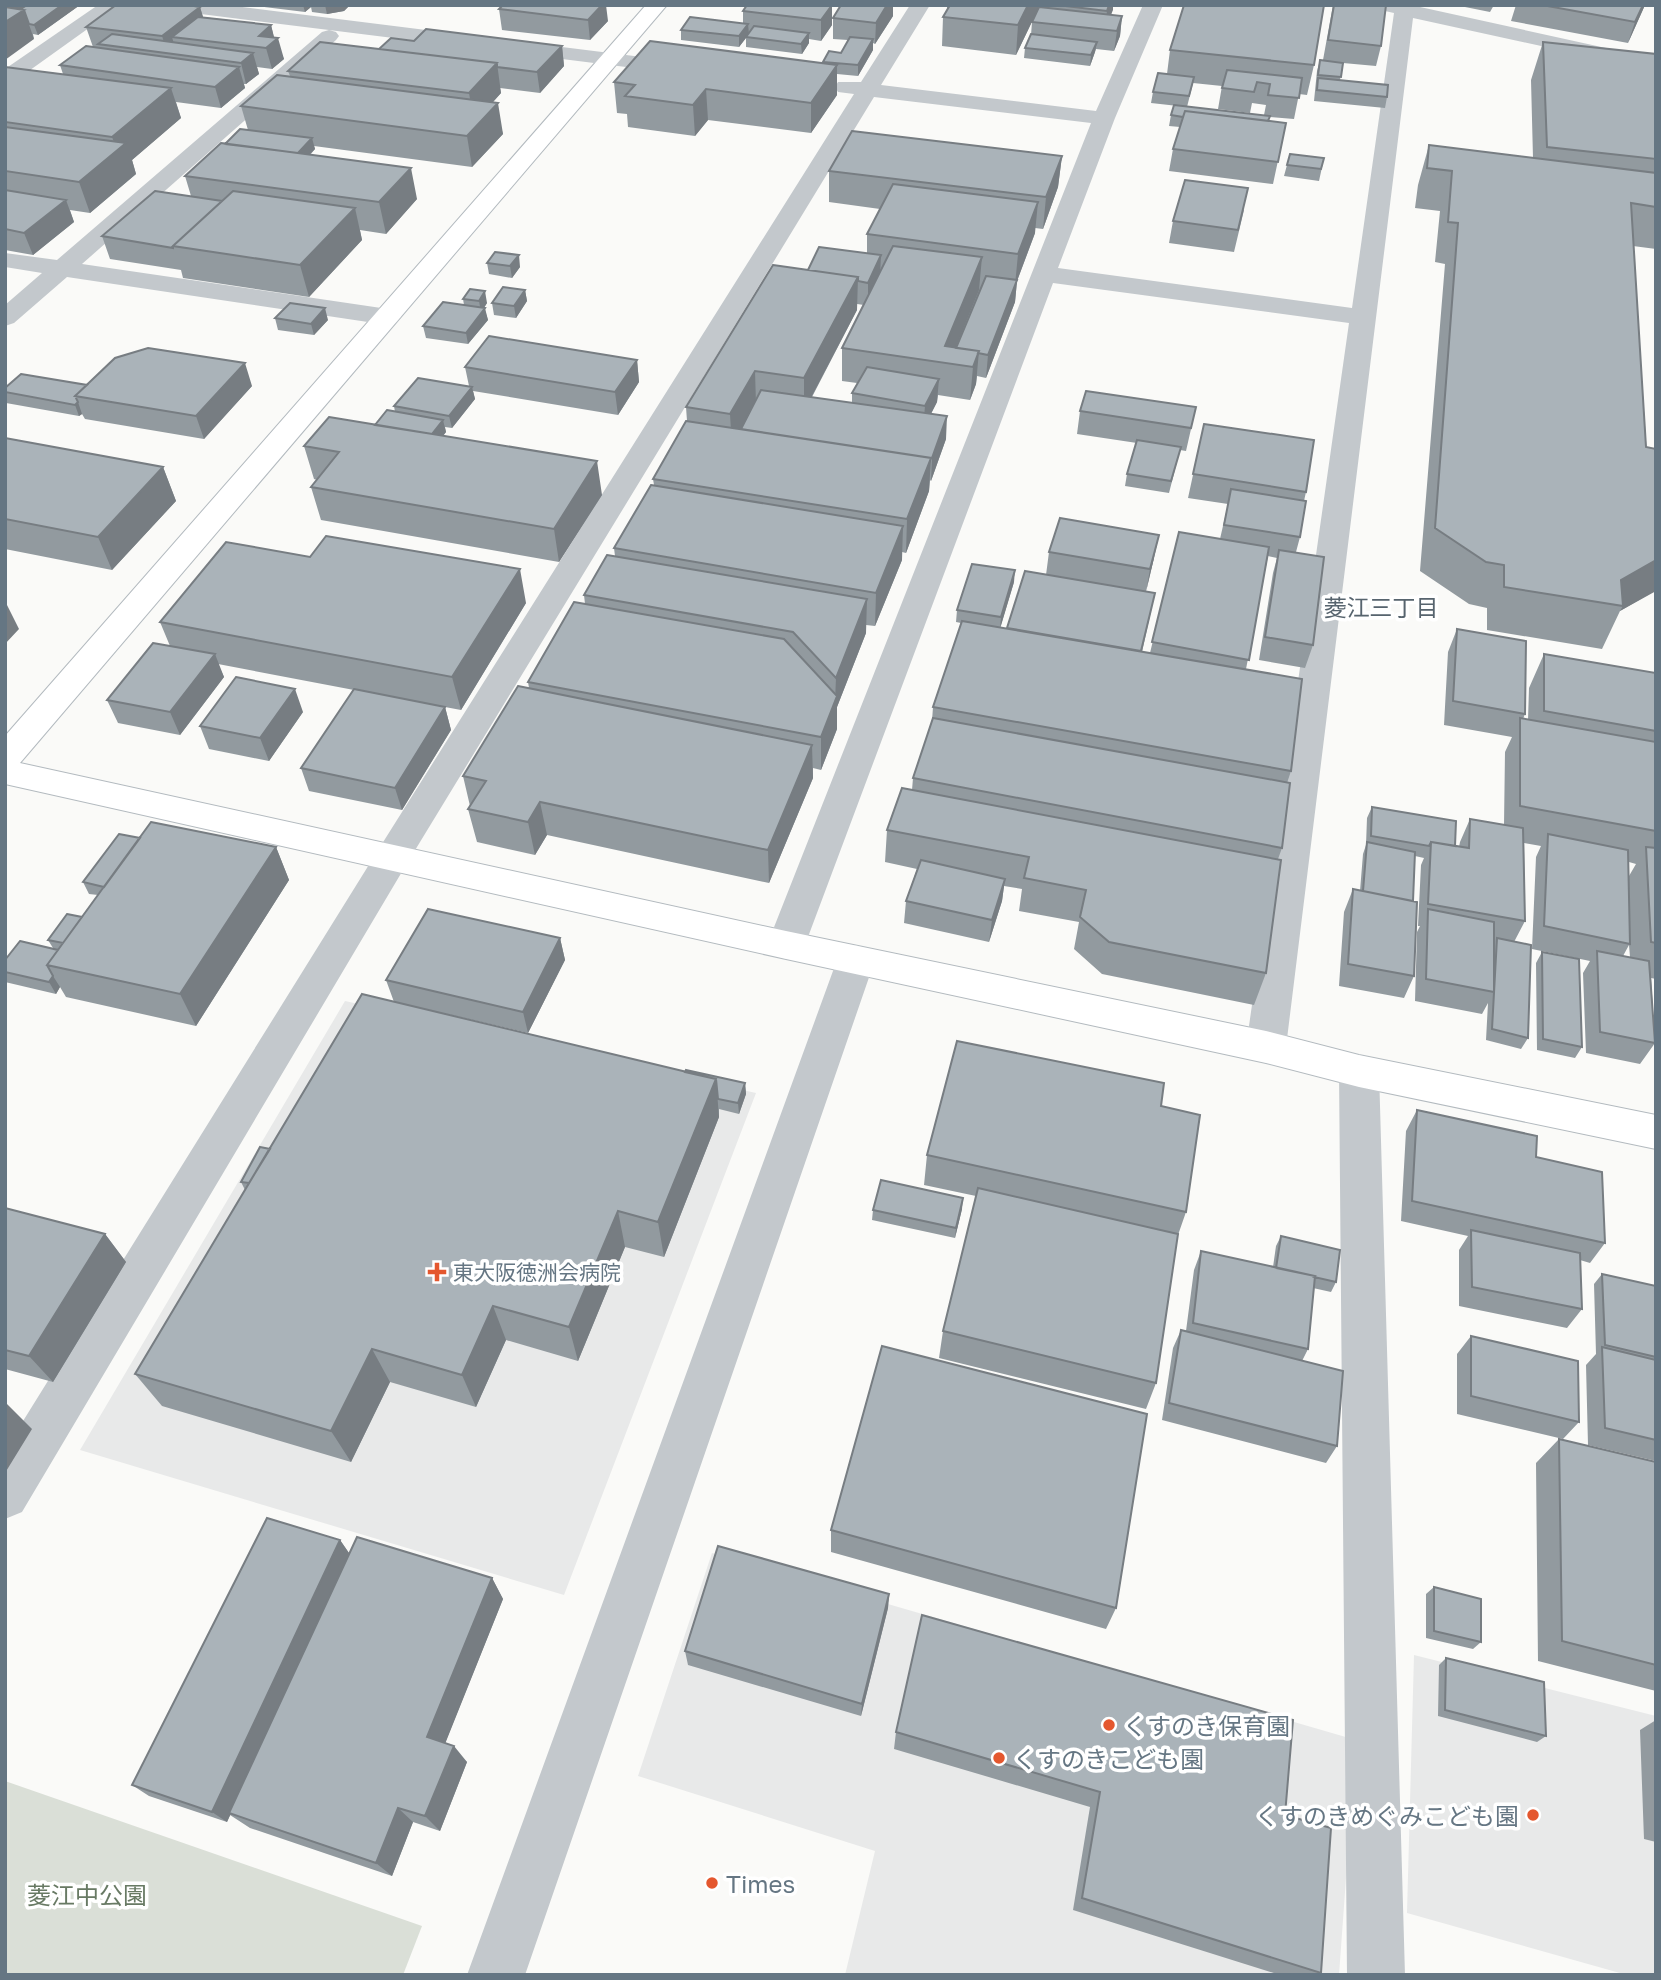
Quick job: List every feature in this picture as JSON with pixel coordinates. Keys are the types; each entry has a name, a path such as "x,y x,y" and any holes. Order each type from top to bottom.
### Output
{"street":[{"path":"5,79 111,5"},
{"path":"177,5 704,71"},
{"path":"5,318 365,5"},
{"path":"5,758 657,5"},
{"path":"5,1495 393,856 920,5"},
{"path":"786,945 1104,118 1153,5"},
{"path":"1266,1047 1363,317 1393,8 1656,65"},
{"path":"826,84 1104,118"},
{"path":"5,260 388,317"},
{"path":"1044,274 1363,317"},
{"path":"5,772 786,945 1266,1047 1359,1070 1656,1132"},
{"path":"496,1975 856,960"},
{"path":"1359,1070 1376,1975"}],"shaded area":[{"name":"東大阪徳洲会病院","path":"345,1001 756,1093 564,1595 80,1450"},
{"name":"くすのきこども園","path":"712,1553 1356,1740 1339,1975 845,1975 875,1851 638,1776"},
{"name":"くすのきめぐみこども園","path":"1414,1655 1656,1716 1656,1975 1627,1975 1407,1913"}],"green space":[{"name":"菱江中公園","path":"5,1781 422,1926 403,1975 5,1975"}],"building":[{"path":"27,5 62,5 34,25 29,24 24,10 21,9"},
{"path":"116,5 200,7 162,36 86,27"},
{"path":"503,5 602,5 588,20 499,9"},
{"path":"747,5 832,5 821,20 743,11"},
{"path":"841,5 887,5 876,23 833,18"},
{"path":"950,5 1028,5 1018,25 943,17"},
{"path":"1057,5 1109,5 1107,11"},
{"path":"1184,5 1324,5 1314,65 1170,50"},
{"path":"1334,5 1386,5 1381,46 1328,40"},
{"path":"1542,5 1643,5 1635,22"},
{"path":"5,7 24,10 5,22"},
{"path":"1039,7 1122,16 1117,31 1032,22"},
{"path":"198,17 271,25 259,36 278,38 266,48 172,37"},
{"path":"690,17 748,24 739,36 681,30"},
{"path":"754,26 809,33 801,44 746,37"},
{"path":"426,29 562,46 537,72 497,67 497,63 379,49 391,38 414,41"},
{"path":"112,34 253,53 241,63 98,44"},
{"path":"1031,34 1097,42 1091,55 1025,48"},
{"path":"850,37 873,39 858,65 823,62 829,51 841,53"},
{"path":"650,41 837,65 811,103 706,89 693,105 625,96 635,85 614,82"},
{"path":"320,42 497,63 469,93 288,71"},
{"path":"1543,42 1656,54 1656,159 1547,147"},
{"path":"86,46 239,67 215,87 60,65"},
{"path":"1320,60 1343,63 1341,77 1318,75"},
{"path":"5,67 171,88 112,137 5,122"},
{"path":"1227,70 1302,78 1299,98 1268,95 1270,84 1257,82 1254,92 1222,88"},
{"path":"1158,73 1194,77 1189,96 1153,92"},
{"path":"277,75 498,103 467,136 241,106"},
{"path":"1318,78 1388,85 1387,97 1317,90"},
{"path":"1174,105 1270,116 1268,121 1185,111 1183,117 1171,115"},
{"path":"1185,111 1286,123 1278,162 1173,149"},
{"path":"5,127 126,143 79,182 5,171"},
{"path":"240,129 312,138 298,153 225,144"},
{"path":"852,131 1062,156 1046,197 829,171"},
{"path":"221,143 411,168 379,202 185,176"},
{"path":"1429,145 1656,173 1656,207 1631,203 1646,447 1656,449 1656,560 1621,580 1623,606 1504,587 1504,565 1486,562 1435,528 1458,223 1448,222 1452,171 1427,168"},
{"path":"1290,154 1324,158 1321,169 1287,165"},
{"path":"1185,180 1248,188 1238,230 1173,221"},
{"path":"893,184 1038,202 1018,254 867,234"},
{"path":"5,190 66,200 24,233 5,229"},
{"path":"155,191 222,201 173,248 102,236"},
{"path":"233,191 355,208 300,265 173,246"},
{"path":"893,246 982,257 945,346 979,351 973,367 842,348"},
{"path":"819,247 881,255 868,283 858,281 858,277 808,270"},
{"path":"495,252 519,255 510,266 487,263"},
{"path":"773,265 858,277 804,378 755,371 730,414 686,407"},
{"path":"986,276 1017,280 988,355 956,348"},
{"path":"503,287 525,290 514,306 492,303"},
{"path":"470,289 485,291 479,301 463,299"},
{"path":"443,302 485,308 466,333 423,326"},
{"path":"290,303 325,308 311,324 275,318"},
{"path":"489,336 637,360 615,392 465,367"},
{"path":"148,348 245,363 196,416 75,396 115,358"},
{"path":"867,367 939,379 925,406 852,393"},
{"path":"21,374 87,385 75,396 78,402 75,405 5,392 5,388"},
{"path":"418,378 472,387 449,416 394,406"},
{"path":"761,390 947,416 932,458 741,429"},
{"path":"1086,391 1196,407 1191,428 1080,411"},
{"path":"387,410 443,420 432,434 375,425"},
{"path":"329,417 597,461 554,529 311,487 339,452 304,446"},
{"path":"686,421 931,458 907,519 653,479"},
{"path":"1204,424 1314,440 1306,492 1193,474"},
{"path":"5,438 163,467 98,537 5,519"},
{"path":"1137,440 1181,447 1171,481 1127,474"},
{"path":"651,485 903,526 876,593 614,548"},
{"path":"1231,489 1306,501 1300,537 1224,525"},
{"path":"1060,518 1159,535 1150,569 1049,552"},
{"path":"1179,532 1269,547 1249,660 1152,642"},
{"path":"326,536 520,569 452,677 160,622 226,542 310,557"},
{"path":"1279,550 1324,557 1313,645 1265,637"},
{"path":"607,555 867,599 836,678 793,632 584,595"},
{"path":"972,564 1015,570 1001,617 957,610"},
{"path":"1025,571 1155,593 1141,651 1007,628"},
{"path":"574,602 784,639 837,696 821,737 528,682"},
{"path":"962,621 1302,679 1291,771 933,707"},
{"path":"1457,629 1526,641 1525,714 1453,701"},
{"path":"153,643 215,654 170,712 107,700"},
{"path":"1544,654 1656,673 1656,731 1544,711"},
{"path":"236,677 295,689 260,738 200,726"},
{"path":"518,686 812,745 768,850 540,802 528,822 468,809 486,781 463,776"},
{"path":"354,689 445,707 395,788 301,768"},
{"path":"933,718 1290,783 1282,848 913,778"},
{"path":"1520,718 1656,742 1656,831 1520,806"},
{"path":"902,788 1281,860 1266,973 1109,942 1080,917 1086,890 1024,878 1029,857 887,830"},
{"path":"1372,807 1456,821 1455,846 1431,842 1429,846 1371,836"},
{"path":"1470,819 1523,828 1525,921 1428,904 1431,842 1469,848"},
{"path":"151,822 276,847 180,994 47,965"},
{"path":"119,834 140,838 104,887 83,882"},
{"path":"1548,834 1628,850 1630,944 1544,926"},
{"path":"1367,842 1415,852 1413,901 1363,891"},
{"path":"1646,847 1656,848 1656,943 1651,942"},
{"path":"921,860 1005,879 992,920 906,901"},
{"path":"1353,889 1417,902 1414,976 1348,964"},
{"path":"428,909 560,938 523,1012 386,980"},
{"path":"1428,909 1494,922 1494,992 1426,979"},
{"path":"67,914 82,917 63,943 48,940"},
{"path":"1497,938 1531,945 1528,1038 1492,1029"},
{"path":"20,941 58,950 47,965 53,976 49,982 5,972 5,960"},
{"path":"1597,951 1649,961 1655,1043 1600,1032"},
{"path":"1542,952 1579,959 1582,1047 1543,1039"},
{"path":"362,994 716,1079 658,1222 618,1211 569,1327 493,1306 462,1375 372,1349 331,1431 135,1374"},
{"path":"957,1041 1164,1083 1161,1106 1200,1115 1186,1212 927,1155"},
{"path":"686,1070 745,1083 738,1103 718,1099 716,1079 685,1072"},
{"path":"1417,1110 1537,1136 1536,1157 1602,1172 1605,1243 1412,1201"},
{"path":"260,1147 270,1149 249,1183 241,1182"},
{"path":"881,1180 963,1198 956,1228 873,1210"},
{"path":"978,1188 1178,1234 1156,1383 943,1331"},
{"path":"5,1208 105,1234 29,1356 5,1350"},
{"path":"1471,1230 1580,1253 1582,1309 1472,1287"},
{"path":"1281,1236 1340,1250 1336,1282 1276,1268"},
{"path":"1201,1251 1315,1276 1308,1349 1193,1323"},
{"path":"1602,1274 1656,1286 1656,1357 1605,1345"},
{"path":"1181,1330 1343,1371 1337,1446 1169,1403"},
{"path":"1471,1336 1578,1361 1579,1422 1471,1396"},
{"path":"882,1346 1147,1414 1116,1608 831,1530"},
{"path":"1602,1347 1656,1360 1656,1440 1605,1428"},
{"path":"1559,1439 1656,1462 1656,1665 1562,1641"},
{"path":"267,1518 340,1540 212,1812 132,1785"},
{"path":"357,1537 492,1578 427,1737 454,1746 425,1816 398,1808 376,1863 229,1813"},
{"path":"718,1546 889,1594 862,1704 685,1651"},
{"path":"1434,1587 1481,1599 1481,1642 1434,1631"},
{"path":"922,1615 1293,1720 1285,1815 1331,1828 1321,1973 1082,1898 1100,1792 896,1732"},
{"path":"1446,1658 1544,1682 1546,1736 1445,1710"}],"place":[{"name":"東大阪徳洲会病院","path":"437,1272"},
{"name":"くすのき保育園","path":"1109,1725"},
{"name":"くすのきこども園","path":"999,1758"},
{"name":"くすのきめぐみこども園","path":"1533,1815"},
{"name":"Times","path":"712,1883"}],"district":[{"name":"菱江三丁目","path":"1381,607"}]}
